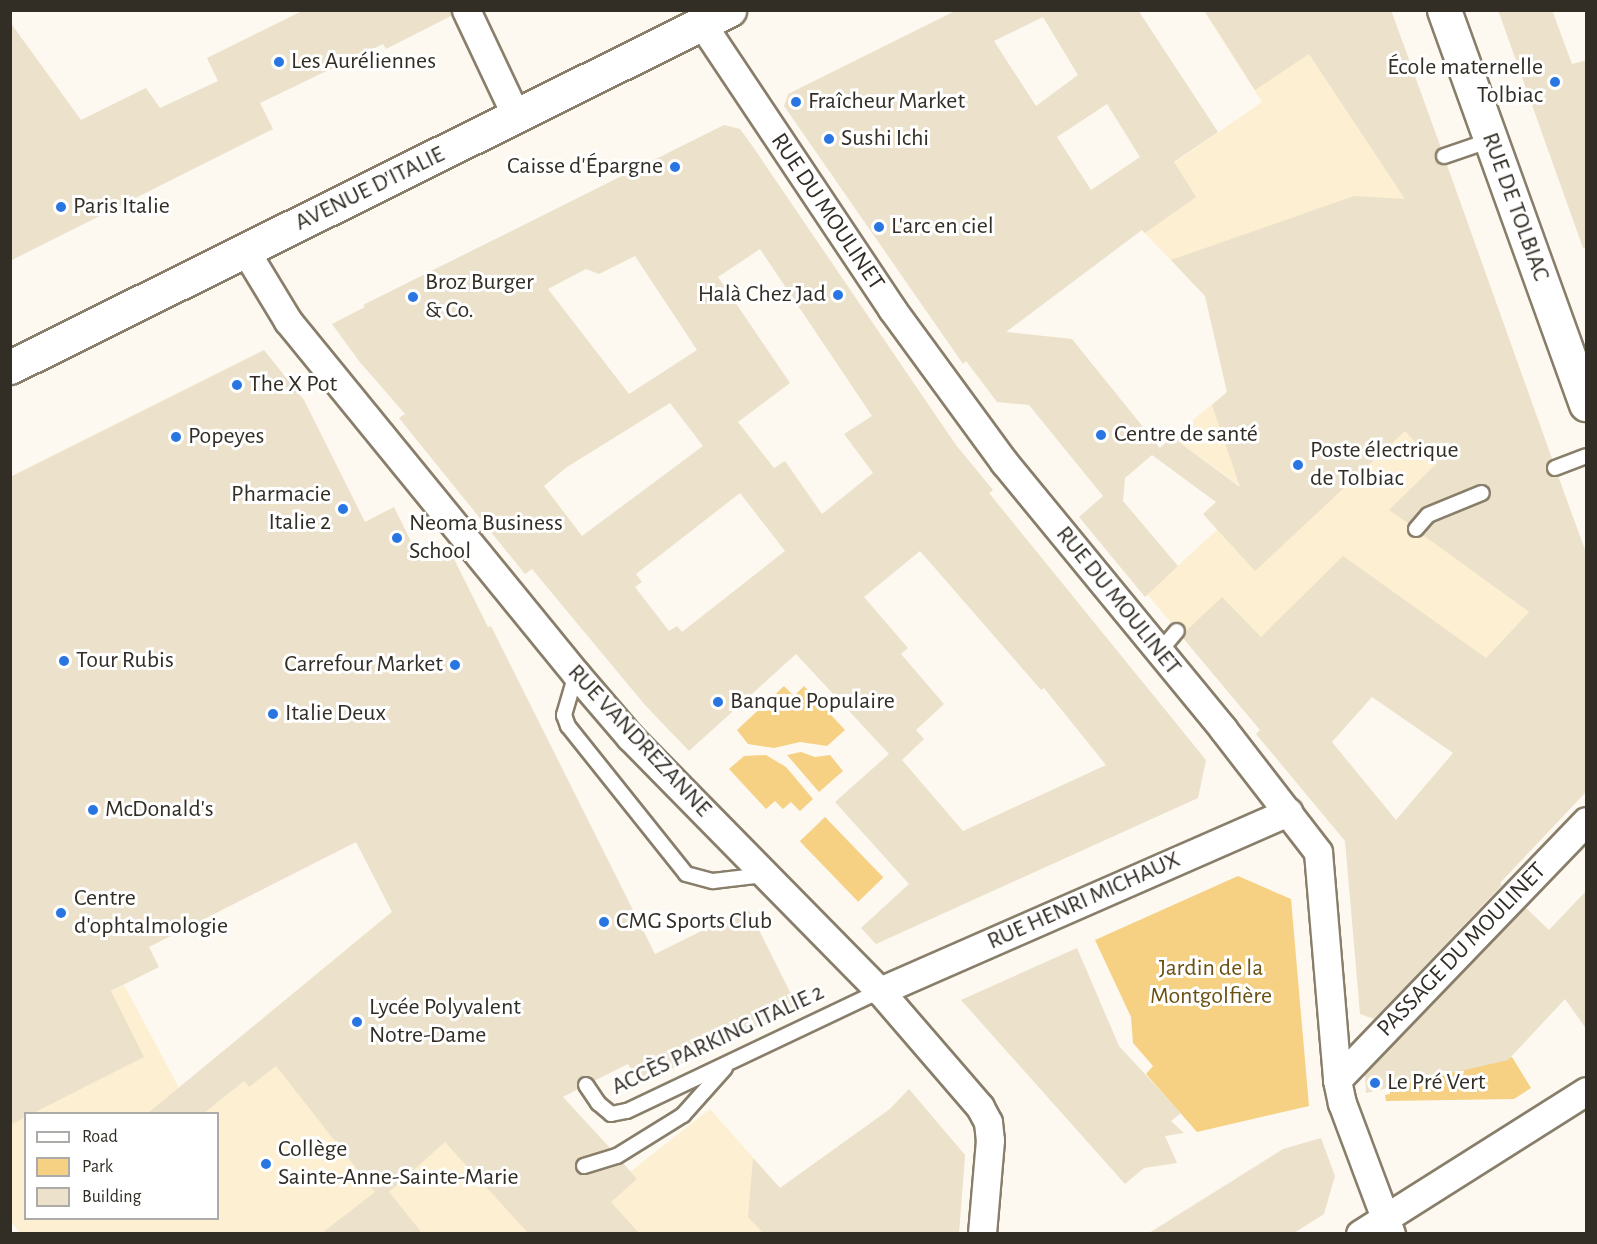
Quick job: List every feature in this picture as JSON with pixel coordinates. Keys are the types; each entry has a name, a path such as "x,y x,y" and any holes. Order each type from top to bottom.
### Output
{"main road":[{"name":"RUE DE TOLBIAC","path":"1444,10 1587,404"},
{"name":"AVENUE D'ITALIE","path":"10,367 716,17"}],"street":[{"path":"466,10 516,116"},
{"name":"RUE DU MOULINET","path":"716,17 892,309 1004,462 1160,651 1318,852 1337,1080 1342,1103 1388,1225"},
{"name":"RUE VANDREZANNE","path":"245,250 288,321 630,737 880,991 980,1107 988,1122 990,1140 982,1233"},
{"name":"RUE HENRI MICHAUX","path":"880,991 1288,812"},
{"name":"PASSAGE DU MOULINET","path":"1337,1080 1587,821"},
{"path":"1360,1233 1388,1225 1587,1091"}],"lane":[{"path":"1444,156 1491,140"},
{"path":"1555,468 1587,456"},
{"path":"1416,529 1428,515 1482,493"},
{"path":"1160,651 1178,631"},
{"path":"576,674 564,714 568,726 686,874 712,881 766,874"},
{"name":"ACCÈS PARKING ITALIE 2","path":"586,1085 597,1103 611,1114 627,1111 880,991"},
{"path":"584,1166 617,1156 683,1114 730,1062"}],"shaded area":[{"path":"1204,11 1328,11 1437,138 1563,489 1428,538 1529,612 1486,658 1260,730 1147,594 1254,496 1172,437 1227,392 1205,296 1142,230 1122,199 1262,102"},
{"path":"395,909 630,1172 710,1109 780,1188 883,1115 909,1090 965,1155 959,1233 422,1234 410,1219 391,1234 20,1233 10,1220 10,1042 124,985 179,1088"}],"green space":[{"path":"784,686 794,696 804,686 845,730 827,746 800,742 774,748 748,744 737,730"},
{"path":"801,752 815,757 830,755 843,771 819,792 787,755"},
{"path":"766,755 786,767 813,799 800,811 791,802 783,809 775,801 766,809 729,769 744,756"},
{"path":"825,817 883,877 858,902 800,841"},
{"name":"Jardin de la Montgolfière","path":"1238,876 1291,899 1309,1106 1197,1132 1146,1074 1153,1066 1133,1043 1131,1017 1095,940"},
{"path":"1512,1057 1531,1088 1514,1099 1386,1101 1385,1095 1390,1094 1389,1087"}],"building":[{"path":"304,10 451,10 451,16 386,49 383,44 260,103 273,129 10,261 10,22 81,120 146,88 160,108 218,81 207,58"},
{"path":"957,10 1138,10 1218,132 1174,162 1196,197 1145,233 1142,230 1006,332 1072,339 1160,448 1172,437 1240,487 1212,405 1227,392 1205,296 1171,260 1354,196 1405,199 1309,54 1255,90 1204,10 1391,10 1441,148 1435,154 1436,159 1442,165 1447,165 1552,459 1546,471 1550,475 1558,476 1587,555 1587,791 1500,883 1502,885 1374,1019 1360,1014 1345,841 1256,734 1260,730 1183,638 1186,631 1222,597 1261,637 1343,556 1486,658 1529,612 1423,535 1433,523 1486,501 1490,490 1487,486 1479,485 1425,507 1409,524 1389,510 1436,464 1405,431 1255,571 1203,514 1216,502 1152,455 1159,449 1125,478 1123,501 1178,566 1145,597 1079,517 1103,496 1029,405 997,402 966,361 963,364 784,106 788,94","holes":["1043,17 1078,75 1036,106 994,41","1107,104 1140,157 1091,190 1057,137","1372,697 1453,753 1396,820 1332,742"]},
{"name":"École maternelle Tolbiac","path":"1498,10 1552,10 1572,64 1587,60 1587,247 1583,248"},
{"path":"724,125 740,129 956,445 993,490 989,493 1206,760 1198,798 876,944 861,928 909,884 835,802 889,754 796,654 689,751 645,705 532,569 525,574 399,418 405,414 359,361 332,324 365,307 363,305","holes":["760,249 872,416 844,434 873,473 822,514 785,461 774,468 738,422 790,383 718,277","635,256 697,350 629,394 548,289 586,269 599,274","670,403 703,446 582,536 544,486 567,467","740,493 785,551 682,632 677,626 669,631 635,587 642,582 636,574","920,551 1041,690 1044,688 1106,765 963,831 902,760 924,739 916,730 944,704 901,654 908,648 864,597"]},
{"name":"Italie Deux","path":"264,350 304,400 365,522 394,507 421,562 449,549 488,627 491,626 655,954 748,908 797,1006 639,1085 628,1064 594,1081 589,1077 582,1077 578,1082 578,1089 563,1097 611,1149 578,1159 575,1165 577,1172 587,1175 623,1163 637,1179 611,1202 639,1233 528,1233 445,1142 389,1192 422,1233 322,1233 375,1192 276,1066 249,1087 244,1081 205,1112 149,1112 392,912 356,842 149,947 159,967 111,991 144,1057 35,1112 24,1112 24,1118 10,1125 10,477"},
{"path":"1587,890 1587,1030 1565,999 1508,1060 1366,1093 1365,1073 1525,907 1549,930"},
{"path":"1077,948 1119,1046 1181,1113 1171,1121 1184,1133 1165,1136 1177,1163 1144,1168 1125,1184 961,1000"},
{"path":"909,1089 965,1155 959,1233 763,1233 748,1217 753,1158 780,1188 890,1109"},
{"path":"1321,1138 1335,1176 1324,1214 1294,1233 1149,1233 1283,1149"}],"place":[{"name":"Les Auréliennes","path":"279,62"},
{"name":"École maternelle Tolbiac","path":"1555,82"},
{"name":"Fraîcheur Market","path":"796,102"},
{"name":"Sushi Ichi","path":"829,139"},
{"name":"Caisse d'Épargne","path":"675,167"},
{"name":"Paris Italie","path":"61,207"},
{"name":"L'arc en ciel","path":"879,227"},
{"name":"Halà Chez Jad","path":"838,295"},
{"name":"Broz Burger & Co.","path":"413,297"},
{"name":"The X Pot","path":"237,385"},
{"name":"Centre de santé","path":"1101,435"},
{"name":"Popeyes","path":"176,437"},
{"name":"Poste électrique de Tolbiac","path":"1298,465"},
{"name":"Pharmacie Italie 2","path":"343,509"},
{"name":"Neoma Business School","path":"397,538"},
{"name":"Tour Rubis","path":"64,661"},
{"name":"Carrefour Market","path":"455,665"},
{"name":"Banque Populaire","path":"718,702"},
{"name":"Italie Deux","path":"273,714"},
{"name":"McDonald's","path":"93,810"},
{"name":"Centre d'ophtalmologie","path":"61,913"},
{"name":"CMG Sports Club","path":"604,922"},
{"name":"Lycée Polyvalent Notre-Dame","path":"357,1022"},
{"name":"Le Pré Vert","path":"1375,1083"},
{"name":"Collège Sainte-Anne-Sainte-Marie","path":"266,1164"}]}
